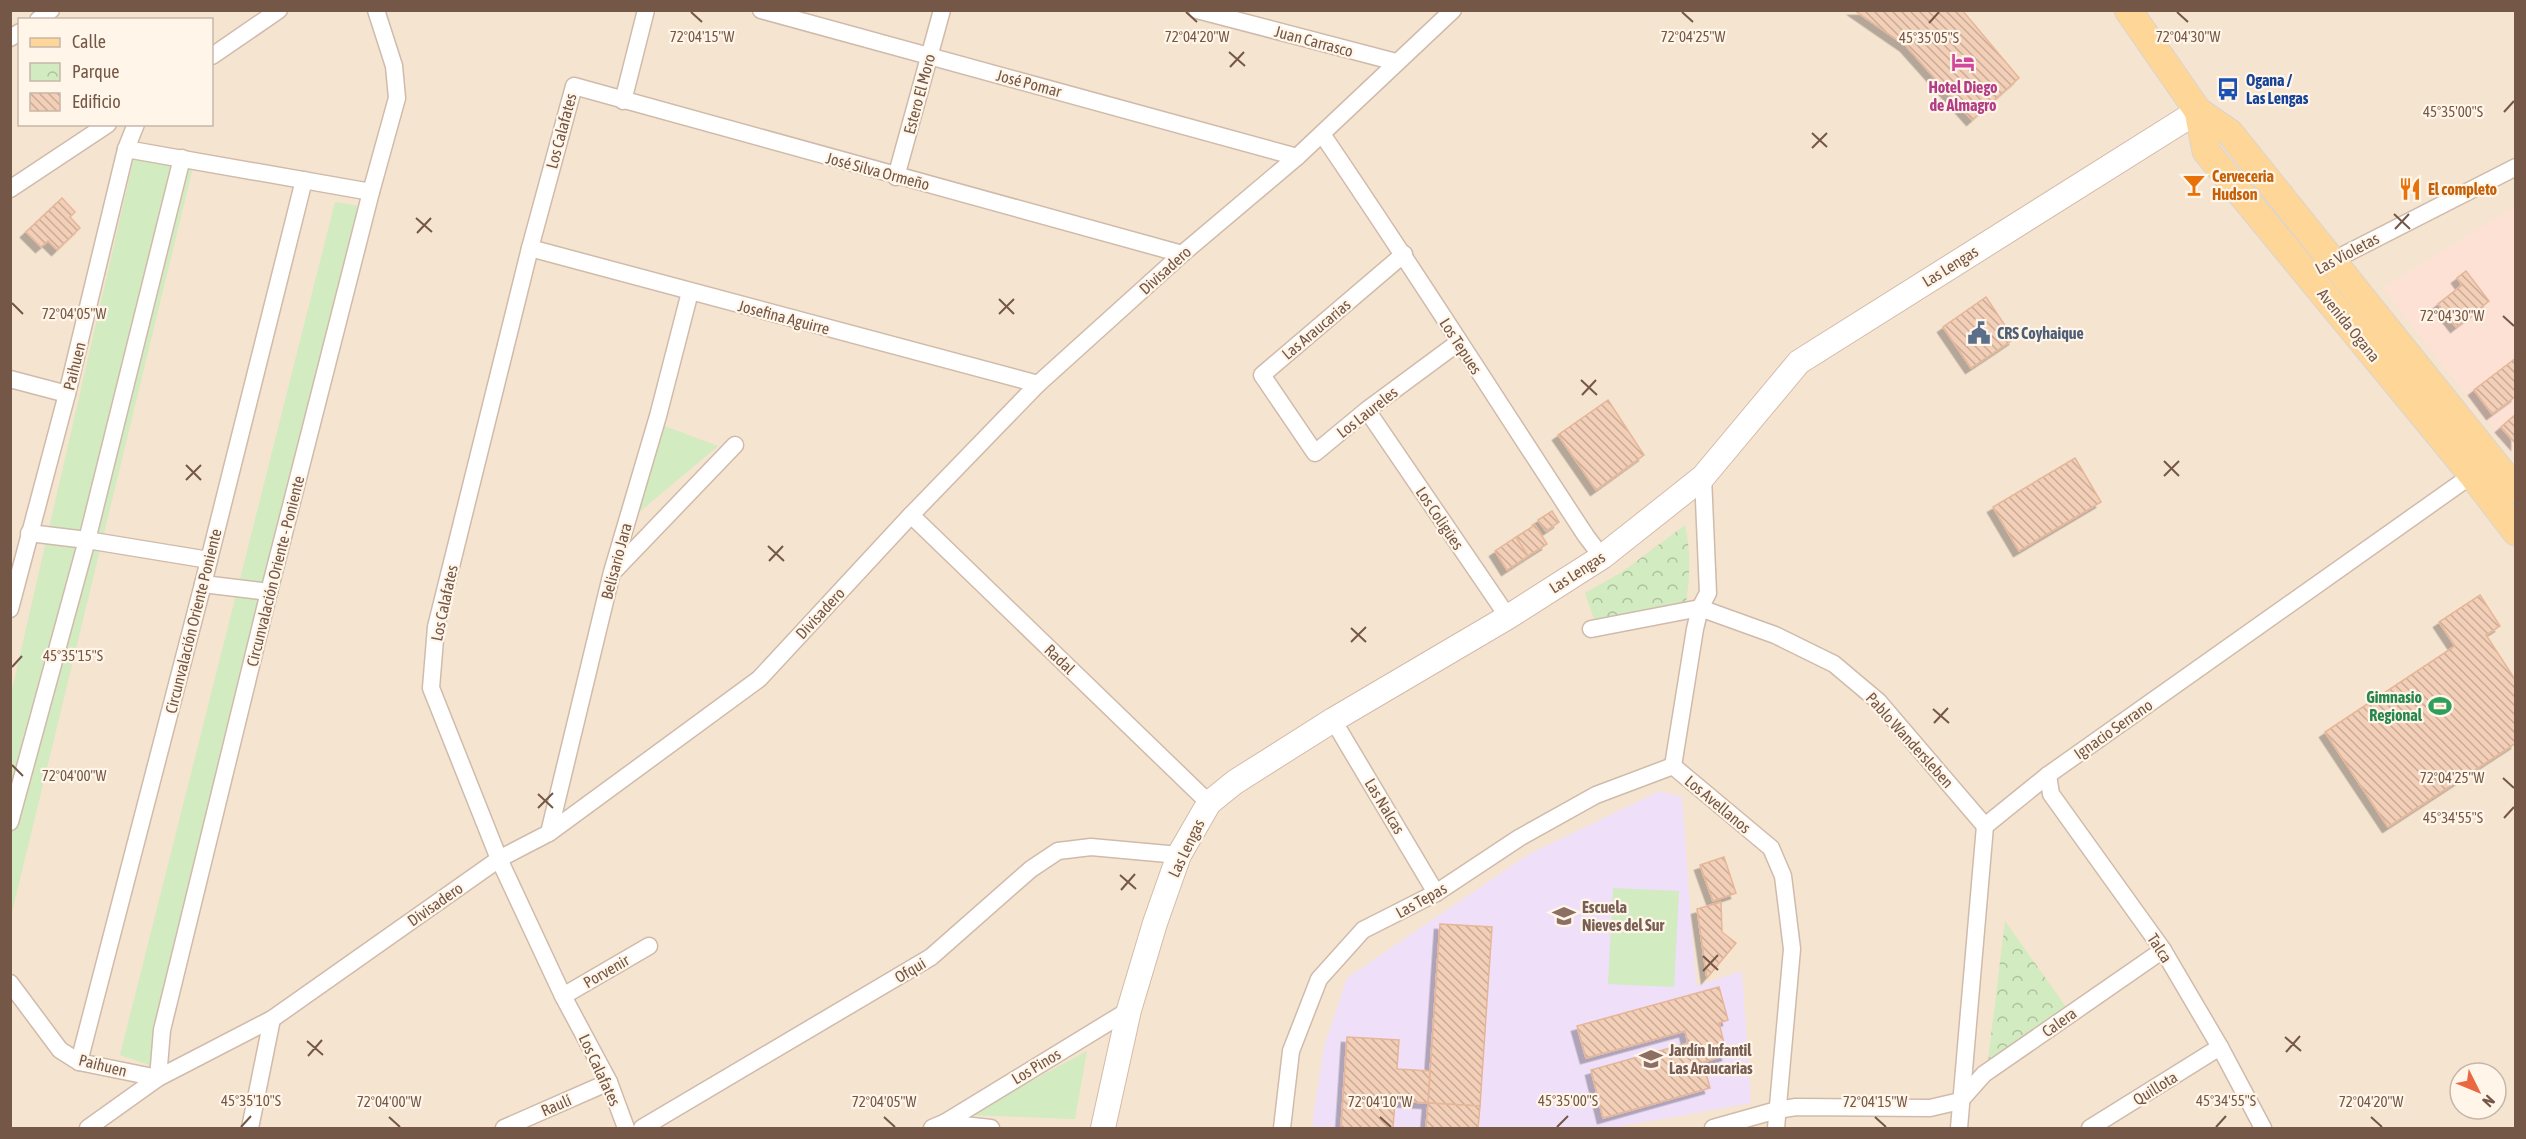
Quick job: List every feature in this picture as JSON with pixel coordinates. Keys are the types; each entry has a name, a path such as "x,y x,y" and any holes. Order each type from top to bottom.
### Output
{"main road":[{"name":"Avenida Ogana","path":"2128,10 2198,111 2230,133 2332,260 2482,468 2516,532"},
{"name":"Avenida Ogana","path":"2198,111 2206,151 2307,275 2482,468 2516,490"}],"street":[{"path":"213,55 279,10"},
{"name":"Circunvalación Oriente - Poniente","path":"158,1078 162,1030 269,592 397,98 394,66 376,10"},
{"path":"623,101 646,10"},
{"name":"José Pomar","path":"761,10 1297,157"},
{"name":"Estero El Moro","path":"896,177 942,10"},
{"name":"Juan Carrasco","path":"1197,10 1396,62"},
{"name":"Divisadero","path":"272,1019 499,859 549,833 759,679 911,515 1038,384 1182,254 1297,157 1453,10"},
{"name":"José Silva Ormeño","path":"573,86 896,177 1182,254"},
{"name":"Los Calafates","path":"573,86 530,248 436,627 431,688 499,859 563,996 609,1082 626,1128"},
{"name":"Las Lengas","path":"1103,1128 1129,1010 1155,923 1179,855 1209,803 1235,782 1333,720 1508,617 1602,556 1703,477 1799,362 2198,111"},
{"path":"10,189 105,126"},
{"name":"Paihuen","path":"10,609 67,393 126,148 135,126"},
{"name":"Los Tepues","path":"1322,134 1404,254 1586,536 1602,556"},
{"path":"126,148 371,192"},
{"path":"10,822 87,540 182,158"},
{"name":"Las Violetas","path":"2307,275 2332,260 2516,167"},
{"name":"Circunvalación Oriente Poniente","path":"79,1062 203,584 304,180"},
{"name":"Josefina Aguirre","path":"530,248 1038,384"},
{"name":"Las Araucarias","path":"1287,412 1262,375 1404,254"},
{"name":"Belisario Jara","path":"549,833 612,572 658,416 690,292"},
{"name":"Los Laureles","path":"1287,412 1315,453 1366,410 1459,342"},
{"path":"10,379 67,393"},
{"name":"Los Coligües","path":"1373,419 1508,617"},
{"path":"612,572 735,445"},
{"name":"Ignacio Serrano","path":"1985,826 2048,775 2482,468"},
{"name":"Los Avellanos","path":"1703,477 1708,593 1700,608 1673,766 1771,848 1783,876 1792,949 1776,1128"},
{"name":"Radal","path":"911,515 1209,803"},
{"path":"29,533 209,560"},
{"path":"203,584 269,592"},
{"path":"1591,629 1700,608"},
{"name":"Pablo Wandersleben","path":"1700,608 1775,634 1834,664 1878,701 1985,826"},
{"name":"Las Nalcas","path":"1333,720 1436,893"},
{"name":"Las Tepas","path":"1282,1128 1291,1051 1319,979 1363,930 1436,893 1519,838 1596,795 1673,766"},
{"name":"Talca","path":"2048,775 2051,794 2163,950 2220,1047 2263,1128"},
{"path":"1959,1128 1985,826"},
{"name":"Ofqui","path":"642,1128 930,957 1031,869 1058,851 1091,847 1179,855"},
{"name":"Porvenir","path":"563,996 649,946"},
{"name":"Calera","path":"1960,1101 1984,1074 2163,950"},
{"name":"Paihuen","path":"10,983 60,1050 79,1062 158,1078"},
{"name":"Los Pinos","path":"938,1126 1129,1010"},
{"path":"88,1128 158,1078 272,1019"},
{"path":"250,1128 272,1019"},
{"name":"Quillota","path":"2090,1128 2220,1047"},
{"name":"Raulí","path":"504,1128 609,1082"},
{"path":"1713,1128 1796,1107 1930,1108 1960,1101"},
{"name":"Los Pinos","path":"938,1126 991,1128"}],"shaded area":[{"path":"11,11 2515,11 2515,1128 11,1128"},
{"path":"2511,209 2516,214 2515,457 2383,288"},
{"name":"Escuela Nieves del Sur","path":"1660,791 1682,797 1696,986 1742,971 1751,1103 1612,1128 1313,1128 1324,1047 1347,978 1529,854"}],"green space":[{"path":"136,149 194,163 11,916 11,694"},
{"path":"335,202 372,208 155,1067 120,1055"},
{"path":"651,421 718,446 620,528"},
{"path":"1685,525 1689,564 1686,603 1594,619 1585,593 1622,572"},
{"path":"1613,888 1679,891 1674,987 1608,984"},
{"path":"2005,921 2066,1007 1988,1061"},
{"path":"1087,1051 1075,1119 968,1115"}],"building":[{"name":"Hotel Diego de Almagro","path":"1854,10 1962,10 2019,78 1972,120 1906,46"},
{"path":"62,198 75,212 70,217 80,228 57,250 48,241 41,247 26,232"},
{"path":"2466,271 2489,301 2456,327 2438,304 2462,285 2457,278"},
{"name":"CRS Coyhaique","path":"1986,297 2014,339 1971,368 1943,327"},
{"path":"2516,358 2516,396 2492,414 2474,390"},
{"path":"1608,400 1644,455 1596,490 1558,435"},
{"path":"2516,414 2516,444 2501,427"},
{"path":"2075,458 2101,502 2019,551 1993,507"},
{"path":"1552,511 1559,522 1546,531 1538,520"},
{"path":"1535,525 1547,544 1528,556 1516,537"},
{"path":"1516,537 1528,556 1507,570 1495,551"},
{"name":"Gimnasio Regional","path":"2480,595 2500,626 2486,635 2516,681 2516,743 2388,827 2325,732 2455,646 2439,622"},
{"path":"1724,857 1736,893 1713,901 1700,865"},
{"path":"1721,902 1722,932 1736,943 1707,978 1697,909"},
{"path":"1440,924 1492,927 1480,1106 1428,1103"},
{"path":"1719,987 1728,1020 1719,1023 1727,1055 1703,1062 1710,1088 1603,1118 1591,1070 1688,1043 1685,1031 1586,1058 1577,1026"},
{"path":"1347,1037 1399,1040 1397,1069 1430,1071 1428,1103 1395,1101 1393,1128 1341,1128"},
{"path":"1428,1103 1480,1106 1478,1128 1426,1128"}],"place":[{"name":"Hotel Diego de Almagro","path":"1963,62"},
{"name":"Ogana / Las Lengas","path":"2228,89"},
{"name":"Cerveceria Hudson","path":"2194,185"},
{"name":"El completo","path":"2410,189"},
{"name":"CRS Coyhaique","path":"1979,333"},
{"name":"Gimnasio Regional","path":"2440,706"},
{"name":"Escuela Nieves del Sur","path":"1564,916"},
{"name":"Jardín Infantil Las Araucarias","path":"1651,1059"}]}
